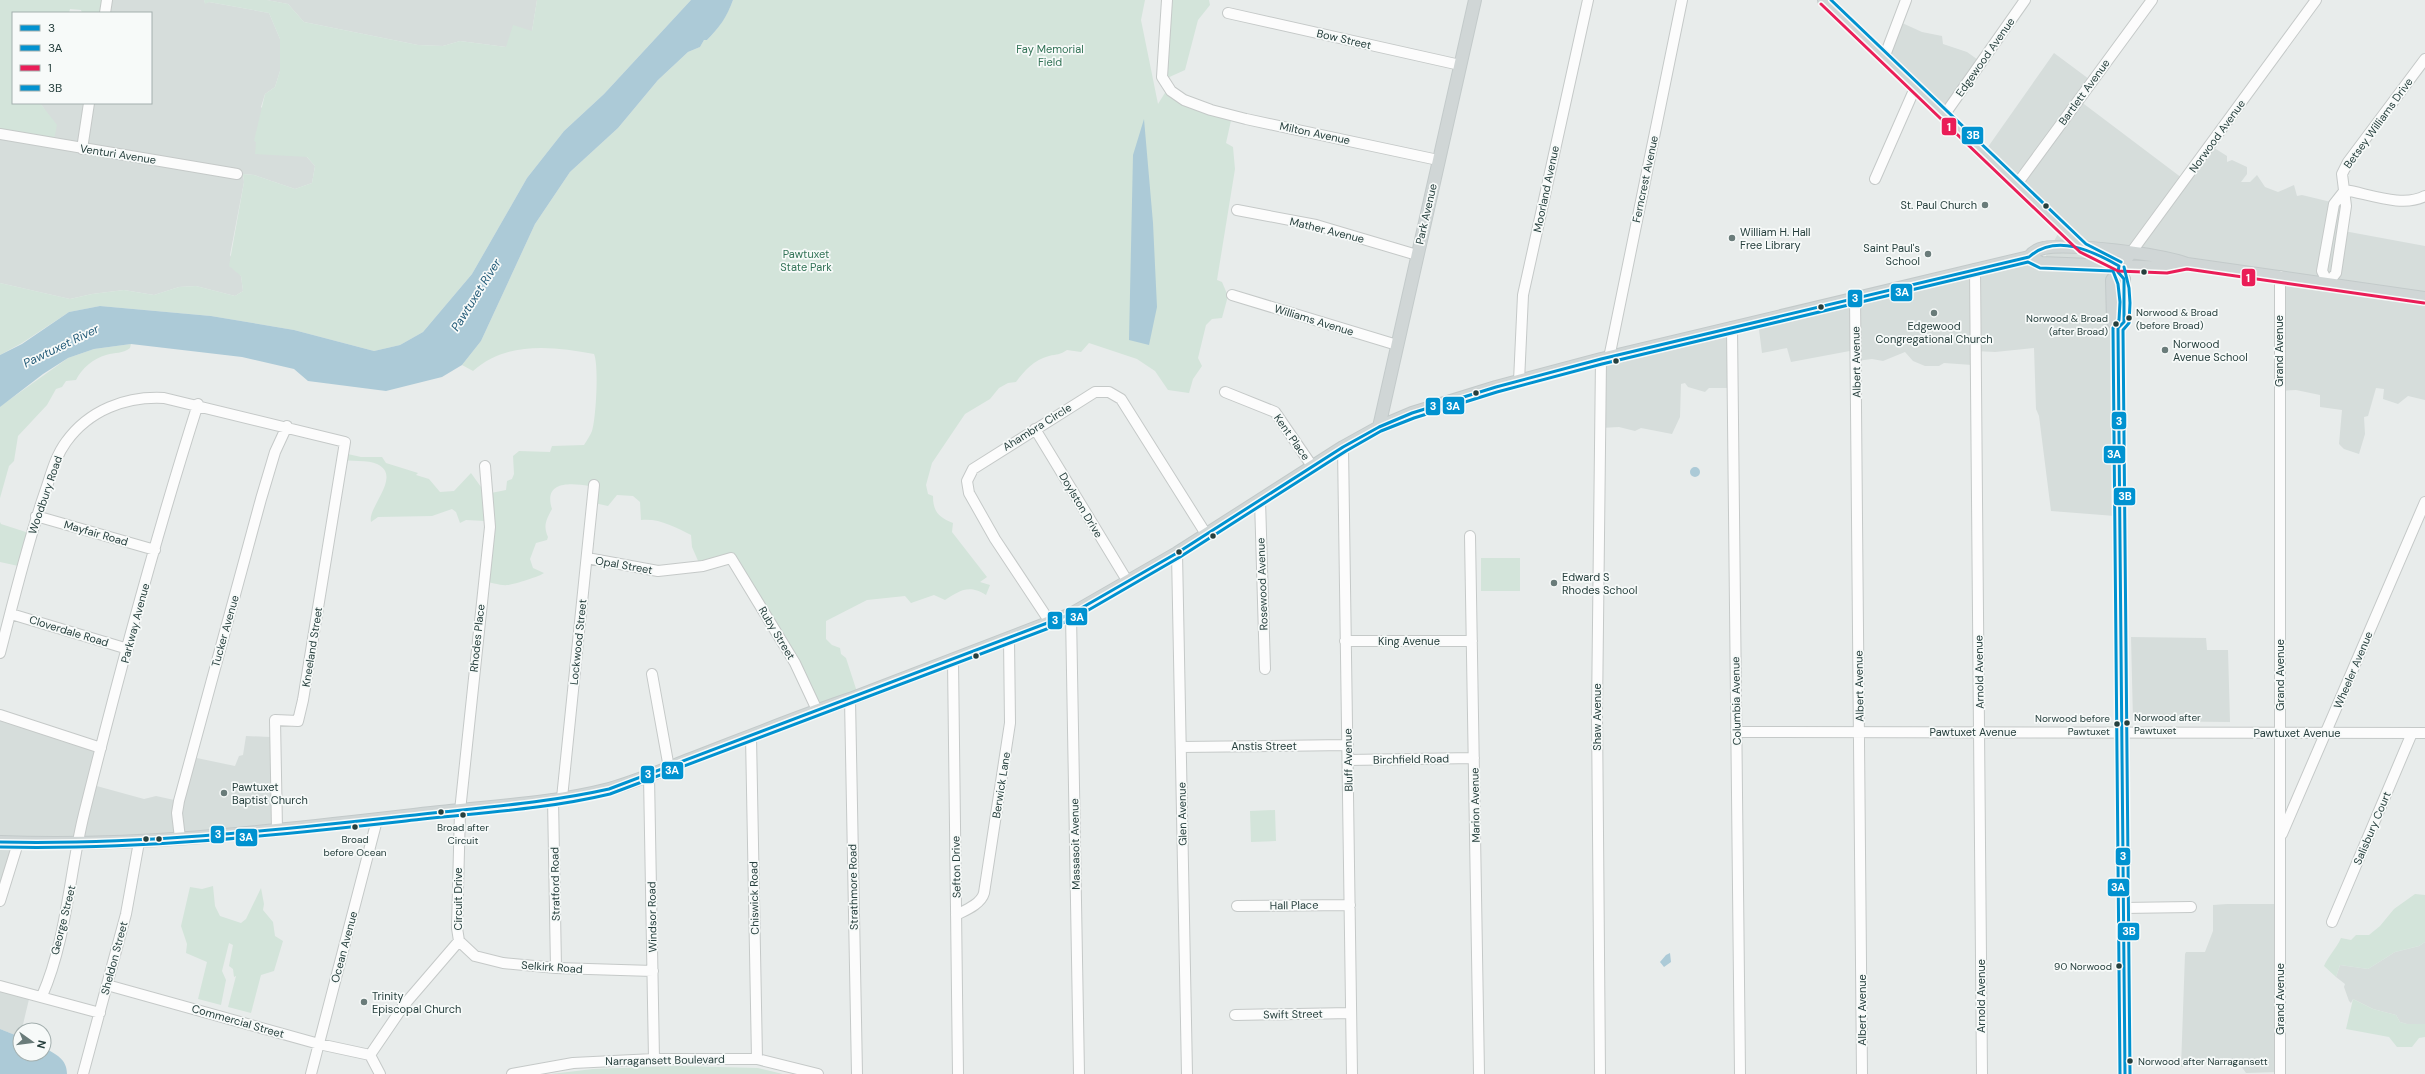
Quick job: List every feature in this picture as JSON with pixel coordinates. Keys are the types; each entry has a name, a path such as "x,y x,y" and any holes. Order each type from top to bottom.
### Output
{"main road":[{"name":"Park Avenue","path":"1379,427 1474,0"},
{"path":"1824,0 1915,88 1945,114 2083,248 2119,269 2124,279 2124,322 2118,328 2125,1074"},
{"path":"0,842 139,842 460,811 557,798 608,789 650,776 816,710 850,699 1071,614 1178,553 1312,466 1379,427 1438,405 1519,381 1855,297 2029,257 2036,251 2046,248 2083,248 2168,258 2187,264 2280,276 2425,298"},
{"name":"Norwood Avenue","path":"2119,269 2130,254"},
{"path":"2029,257 2041,263 2119,269 2167,268 2187,264"}],"street":[{"path":"104,12 107,0"},
{"name":"Milton Avenue","path":"1167,0 1162,77 1171,91 1192,102 1246,119 1438,160"},
{"name":"Moorland Avenue","path":"1519,381 1523,295 1588,0"},
{"name":"Ferncrest Avenue","path":"1605,359 1682,0"},
{"path":"1884,58 1906,0"},
{"name":"Edgewood Avenue","path":"1945,114 2025,0"},
{"name":"Bartlett Avenue","path":"2017,184 2152,0"},
{"name":"Norwood Avenue","path":"2130,254 2316,0"},
{"name":"Bow Street","path":"1228,13 1460,65"},
{"name":"Betsey Williams Drive","path":"2345,190 2342,174 2348,162 2425,59"},
{"path":"1875,179 1915,88"},
{"path":"82,149 90,104"},
{"name":"Venturi Avenue","path":"0,134 237,174"},
{"path":"2328,283 2322,271 2334,204 2345,190 2399,200 2416,201 2425,196"},
{"name":"Mather Avenue","path":"1237,210 1322,227 1417,255"},
{"name":"Arnold Avenue","path":"1975,269 1982,1074"},
{"name":"Grand Avenue","path":"2280,276 2280,1074"},
{"name":"Williams Avenue","path":"1232,295 1397,345"},
{"name":"Albert Avenue","path":"1855,297 1862,1074"},
{"name":"Columbia Avenue","path":"1732,328 1740,1074"},
{"name":"Shaw Avenue","path":"1600,1074 1597,713 1605,359"},
{"name":"Ahambra Circle","path":"1050,622 995,539 969,493 967,481 973,468 1095,392 1106,391 1121,399 1206,534"},
{"name":"Kent Place","path":"1224,392 1275,412 1312,466"},
{"name":"Woodbury Road","path":"0,653 36,516 57,455 77,429 105,408 144,397 164,398 198,404 345,442"},
{"name":"Parkway Avenue","path":"77,843 101,748 155,550 198,404"},
{"name":"Tucker Avenue","path":"180,838 177,813 179,801 261,499 275,452 287,426"},
{"name":"Doylston Drive","path":"1035,429 1128,582"},
{"name":"Kneeland Street","path":"278,829 275,720 298,721 303,700 345,442"},
{"name":"Bluff Avenue","path":"1343,447 1352,1074"},
{"name":"Rhodes Place","path":"460,811 490,527 485,466"},
{"name":"Lockwood Street","path":"557,798 587,558 594,486"},
{"name":"Rosewood Avenue","path":"1260,500 1264,669"},
{"name":"Wheeler Avenue","path":"2280,838 2425,502"},
{"name":"Mayfair Road","path":"36,516 155,550"},
{"name":"Marion Avenue","path":"1470,536 1479,1074"},
{"name":"Glen Avenue","path":"1178,553 1187,1074"},
{"name":"Opal Street","path":"587,558 658,571 703,566 731,558"},
{"name":"Ruby Street","path":"731,558 795,663 816,710"},
{"name":"Cloverdale Road","path":"11,614 128,649"},
{"name":"Massasoit Avenue","path":"1071,614 1079,1074"},
{"name":"Berwick Lane","path":"956,915 974,905 984,893 1010,723 1009,639"},
{"name":"King Avenue","path":"1345,641 1472,641"},
{"name":"Sefton Drive","path":"953,660 958,1074"},
{"path":"652,674 669,768"},
{"name":"Strathmore Road","path":"850,699 857,1074"},
{"path":"0,715 101,748"},
{"name":"Pawtuxet Avenue","path":"1736,732 2280,734 2425,733"},
{"name":"Salisbury Court","path":"2332,922 2412,733"},
{"name":"Chiswick Road","path":"751,736 757,1059"},
{"name":"Anstis Street","path":"1181,748 1348,745"},
{"name":"Birchfield Road","path":"1348,760 1474,758"},
{"name":"Windsor Road","path":"650,776 654,1059"},
{"name":"Stratford Road","path":"556,968 557,798"},
{"name":"Circuit Drive","path":"370,1055 404,1006 459,941 457,928 460,811"},
{"name":"Ocean Avenue","path":"311,1074 377,820"},
{"path":"0,901 18,842"},
{"name":"Sheldon Street","path":"83,1074 126,914 139,842"},
{"name":"George Street","path":"42,996 68,906 75,866 77,843"},
{"name":"Hall Place","path":"1237,906 1350,905"},
{"path":"2123,908 2191,907"},
{"name":"Selkirk Road","path":"459,941 475,956 487,961 556,968 653,971"},
{"name":"Commercial Street","path":"107,985 319,1044 370,1055"},
{"path":"0,986 42,996 100,1013"},
{"name":"Swift Street","path":"1235,1014 1352,1013"},
{"path":"370,1055 380,1074"},
{"name":"Narragansett Boulevard","path":"512,1074 573,1063 654,1059 757,1059 818,1074"}],"shaded area":[{"path":"108,0 204,0 205,3 209,2 269,13 280,39 280,71 275,87 265,94 261,107 315,166 312,183 295,189 254,175 243,174 244,182 230,255 241,276 243,291 235,296 196,286 179,287 154,295 124,290 92,294 70,299 0,283 0,135 45,110 41,104 152,104 152,12 106,12"},
{"path":"267,0 537,0 532,31 506,47 460,41 443,46 418,45 304,22 288,4"},
{"path":"1900,22 1922,32 1942,36 1943,44 1967,52 1981,62 1945,113 1887,53"},
{"path":"2054,53 2093,82 2080,101 2182,178 2208,144 2227,156 2227,162 2232,160 2247,167 2247,174 2241,182 2250,182 2257,175 2265,187 2278,192 2294,185 2297,196 2302,195 2335,203 2344,194 2344,231 2425,246 2425,400 2408,396 2398,404 2383,399 2384,389 2376,388 2368,416 2364,417 2365,434 2359,454 2344,449 2339,444 2342,410 2320,407 2320,395 2296,390 2277,391 2277,278 2124,258 2115,516 2051,511 2039,416 2036,409 2034,348 1995,352 1975,351 1972,365 1944,363 1939,366 1925,366 1913,361 1905,352 1883,361 1872,359 1856,361 1855,350 1791,362 1787,348 1762,353 1758,322 1985,268 2043,261 2060,230 1983,154"},
{"path":"1732,327 1729,388 1709,388 1705,392 1688,387 1685,383 1681,384 1680,417 1672,434 1641,428 1635,431 1619,427 1601,428 1602,364"},
{"path":"2131,637 2206,638 2207,650 2228,650 2230,722 2133,721"},
{"path":"0,715 101,748 93,785 144,799 156,796 179,801 192,757 235,766 239,756 243,755 246,736 270,737 272,739 278,829 21,843 0,902"},
{"path":"2276,904 2278,1072 2246,1073 2239,1063 2228,1058 2181,1067 2185,954 2186,952 2205,952 2213,931 2213,905"},
{"path":"2425,942 2425,1024 2407,1024 2400,1022 2396,1015 2373,1009 2353,999 2351,1003 2349,1001 2344,987 2345,984 2336,977 2340,965 2368,969 2395,952 2419,946"},
{"path":"0,986 30,995 24,1022 12,1022 12,1034 0,1029"}],"green space":[{"path":"0,0 108,0 106,12 82,12 81,10 70,9 69,12 12,12 12,104 41,104 57,125 53,144 0,135"},
{"path":"204,0 267,0 288,4 304,22 418,45 443,46 460,41 506,47 513,25 532,31 537,0 691,0 604,94 564,131 527,178 472,274 423,332 400,345 374,351 294,330 211,316 100,306 69,312 22,343 0,355 0,283 70,299 92,294 124,290 154,295 179,287 196,286 235,296 243,291 241,276 229,266 244,182 243,174 254,175 295,189 312,183 315,166 307,157 255,154 256,142 254,141 265,94 275,87 280,71 280,39 269,13 209,2 205,4"},
{"name":"Pawtuxet State Park","path":"733,0 1145,0 1141,20 1158,104 1168,88 1232,116 1226,143 1233,147 1235,169 1217,280 1222,282 1228,296 1222,318 1212,319 1206,325 1198,358 1202,366 1193,379 1189,393 1168,390 1155,371 1137,359 1089,343 1081,352 1067,350 1060,354 1039,360 1026,370 1016,382 1008,383 999,388 990,399 965,414 932,463 926,485 928,494 933,496 935,510 940,516 953,523 952,532 987,577 980,582 990,585 986,595 969,589 945,600 934,595 911,603 905,596 867,600 826,621 826,639 832,645 840,648 841,654 846,658 858,695 819,710 736,564 699,563 692,547 691,535 661,522 654,520 641,520 640,502 633,496 617,495 608,506 590,502 589,486 574,484 560,486 555,489 551,493 550,500 552,509 546,523 547,540 536,543 530,559 533,568 544,573 522,582 502,585 483,581 486,539 485,521 466,520 460,523 456,512 452,509 432,516 378,517 371,522 371,516 385,484 386,476 384,469 377,464 369,462 338,460 339,452 361,457 382,457 386,463 418,473 416,475 429,479 440,492 454,491 471,473 486,494 506,490 507,481 512,479 514,474 513,456 519,451 550,452 552,446 584,445 592,431 595,415 597,380 596,360 594,354 562,349 530,348 515,350 500,355 486,361 473,371 462,365 481,341 535,224 570,172 618,128 658,80 688,52 700,47 704,40 707,40 725,17"},
{"path":"1168,0 1209,0 1210,5 1198,20 1185,70 1165,79"},
{"path":"131,344 130,348 124,351 101,356 85,368 76,380 66,381 62,387 56,389 47,405 18,436 14,461 9,466 0,498 0,407 68,358 94,349"},
{"path":"0,522 1,524 32,534 23,567 0,562"},
{"path":"1481,558 1520,558 1520,591 1481,591"},
{"path":"1275,810 1276,841 1251,842 1250,811"},
{"path":"213,886 215,906 220,916 241,923 246,919 261,888 264,904 263,910 273,922 275,936 283,941 274,971 261,975 251,1013 228,1007 236,976 234,977 233,969 229,966 233,945 229,943 222,971 226,980 221,1005 198,999 207,962 186,953 187,944 181,926 190,887 202,889"},
{"path":"2415,894 2425,895 2425,942 2419,946 2395,952 2368,969 2340,965 2336,977 2324,966 2341,938 2351,940 2356,935 2369,935 2380,926 2394,909"},
{"path":"2353,999 2373,1009 2396,1015 2400,1022 2407,1024 2425,1024 2425,1037 2419,1038 2412,1047 2397,1047 2389,1037 2346,1029"},
{"path":"678,1066 758,1068 783,1074 551,1074 593,1069"}],"water":[{"name":"Pawtuxet River","path":"691,0 733,0 719,27 711,36 707,40 704,40 700,47 688,52 658,80 618,128 570,172 535,224 481,341 462,365 442,377 386,391 308,381 294,369 242,357 131,344 94,349 68,358 43,374 0,407 0,355 22,344 69,312 100,306 211,316 294,330 374,351 400,345 423,332 472,274 527,178 564,131 604,94"},
{"path":"1144,119 1153,223 1157,307 1149,345 1129,340 1133,155"},
{"path":"1693,467 1697,467 1699,468 1699,476 1693,477 1690,474 1690,470"},
{"path":"1670,953 1671,962 1664,967 1660,962"},
{"path":"0,1029 12,1034 12,1062 52,1062 52,1052 63,1061 67,1069 67,1074 0,1074"}],"transit line":[{"name":"3B","path":"1831,0 2086,244 2121,262"},
{"name":"1","path":"1821,4 2080,252 2118,271 2167,273 2187,269 2424,303"},
{"name":"3","path":"0,842 102,841 253,832 507,805 609,789 1071,614 1177,553 1343,447 1379,427 1412,413 1496,387 1601,359 2029,257 2040,250 2051,246 2062,245 2086,250 2109,260 2119,266 2118,272 2124,279 2124,322 2118,328 2125,1074"},
{"name":"3A","path":"0,847 153,844 254,837 559,804 610,794 1073,619 1180,557 1346,451 1381,431 1414,418 1497,392 1602,364 2028,262 2040,268 2113,271 2118,284 2120,302 2119,320 2113,328 2120,1074"},
{"name":"3B","path":"2124,267 2129,288 2130,303 2129,323 2123,330 2130,1074"}],"place":[{"name":"St. Paul Church","path":"1985,205"},
{"name":"William H. Hall Free Library","path":"1732,238"},
{"name":"Saint Paul's School","path":"1928,254"},
{"name":"Edgewood Congregational Church","path":"1934,313"},
{"name":"Norwood & Broad (before Broad)","path":"2129,318"},
{"name":"Norwood & Broad (after Broad)","path":"2116,324"},
{"name":"Norwood Avenue School","path":"2165,350"},
{"name":"Edward S Rhodes School","path":"1554,583"},
{"name":"Norwood after Pawtuxet","path":"2127,723"},
{"name":"Norwood before Pawtuxet","path":"2117,724"},
{"name":"Pawtuxet Baptist Church","path":"224,793"},
{"name":"Broad after Circuit","path":"463,815"},
{"name":"Broad before Ocean","path":"355,827"},
{"name":"90 Norwood","path":"2119,966"},
{"name":"Trinity Episcopal Church","path":"364,1002"},
{"name":"Norwood after Narragansett","path":"2130,1061"}],"park label":[{"name":"Fay Memorial Field","path":"1050,55"}]}
